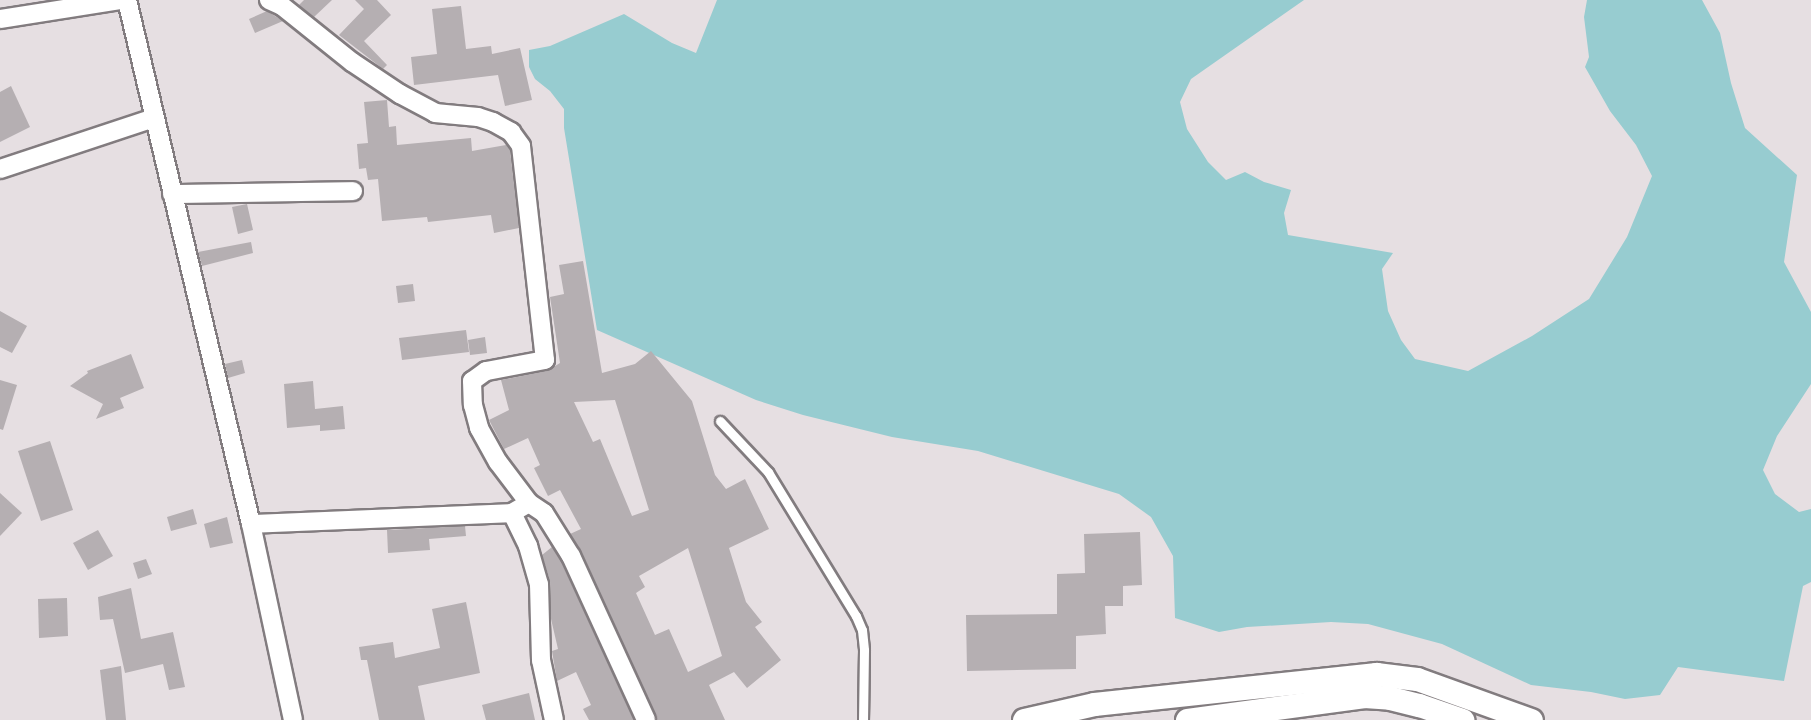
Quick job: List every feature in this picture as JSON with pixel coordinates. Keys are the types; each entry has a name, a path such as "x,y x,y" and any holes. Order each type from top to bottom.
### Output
{"street":[{"path":"0,19 124,0 251,524 293,720"},
{"path":"280,2 352,62 400,94 435,113 478,117 493,122 511,132 521,146 545,360 502,366 486,371 472,381 479,428 498,462 529,503 544,513 571,556 646,720"},
{"path":"0,169 154,118"},
{"path":"172,194 353,191"},
{"path":"251,524 512,513 529,503"},
{"path":"512,513 528,546 539,584 541,660 554,720"},
{"path":"1024,720 1094,704 1376,674 1417,679 1531,720"},
{"path":"1187,720 1364,696 1390,698 1462,720"}],"lane":[{"path":"720,421 768,472 856,616 862,631 864,650 863,720"}],"water":[{"path":"717,0 1304,0 1191,79 1180,102 1187,129 1208,162 1226,180 1245,172 1264,182 1291,190 1284,213 1288,235 1393,253 1382,269 1388,311 1401,340 1415,359 1468,371 1532,336 1589,299 1627,237 1652,176 1636,145 1610,111 1585,67 1589,57 1584,17 1587,0 1702,0 1720,33 1745,128 1797,175 1784,262 1811,312 1811,384 1777,436 1763,470 1775,494 1799,512 1811,509 1811,582 1803,586 1784,681 1678,667 1660,695 1625,699 1531,685 1442,644 1368,624 1331,622 1247,627 1219,632 1175,618 1173,556 1151,517 1119,494 978,451 892,437 803,415 756,400 597,330 564,128 564,109 550,91 535,79 529,67 529,50 550,46 624,14 672,43 696,53"}],"building":[{"path":"304,0 332,0 314,17 299,5"},
{"path":"355,0 377,0 391,15 364,41 387,65 383,69 339,35 364,9"},
{"path":"461,6 466,49 491,46 492,54 520,48 532,100 505,106 498,75 414,85 411,57 437,54 432,9"},
{"path":"267,11 283,21 255,33 249,19"},
{"path":"11,86 30,127 0,142 0,92"},
{"path":"387,100 389,127 396,126 397,145 471,138 472,151 506,145 510,150 519,228 494,233 491,215 428,222 427,217 382,221 378,179 368,180 366,168 359,169 357,144 368,143 364,102"},
{"path":"247,204 253,230 238,234 232,207"},
{"path":"251,242 253,253 202,266 198,252"},
{"path":"583,261 602,373 635,364 651,351 692,401 715,475 726,489 745,479 769,529 729,548 746,602 762,622 755,627 781,660 747,688 734,672 709,685 725,720 657,720 581,551 570,534 581,529 560,490 548,496 534,468 540,465 528,438 504,449 489,420 509,410 501,380 547,371 560,363 550,297 564,294 559,265","holes":["615,400 649,510 632,516 600,439 593,442 574,402","688,548 722,656 688,672 669,629 655,635 636,593 645,587 639,576"]},
{"path":"413,284 415,301 398,303 396,286"},
{"path":"0,311 27,326 12,353 0,347"},
{"path":"466,330 469,352 402,360 399,338"},
{"path":"485,337 487,353 470,355 468,340"},
{"path":"131,354 144,388 120,398 124,408 96,419 103,404 70,386 88,373 87,371"},
{"path":"242,360 245,373 228,378 225,364"},
{"path":"0,380 17,385 3,430 0,429"},
{"path":"313,381 315,409 343,406 345,429 320,431 320,425 287,428 284,384"},
{"path":"50,441 73,510 41,521 18,451"},
{"path":"0,493 22,513 0,536"},
{"path":"193,509 197,524 171,531 167,517"},
{"path":"227,517 233,543 210,548 204,524"},
{"path":"465,526 466,536 429,539 430,550 388,553 387,530"},
{"path":"98,530 113,556 88,570 73,543"},
{"path":"1140,532 1142,585 1123,586 1123,606 1105,606 1106,634 1076,636 1076,669 967,671 966,615 1057,614 1057,574 1085,573 1084,534"},
{"path":"552,547 561,561 634,720 589,720 583,709 591,705 576,672 557,681 552,651 558,649 551,619 550,581 542,555"},
{"path":"146,559 152,574 138,579 133,563"},
{"path":"131,588 141,639 173,632 185,687 169,690 163,664 125,673 113,619 100,620 98,597"},
{"path":"67,598 68,636 39,638 38,599"},
{"path":"466,602 480,673 418,686 425,720 379,720 367,660 361,660 359,647 393,642 395,658 440,648 432,609"},
{"path":"121,666 126,720 106,720 100,670"},
{"path":"529,693 535,720 486,720 482,705"}]}
